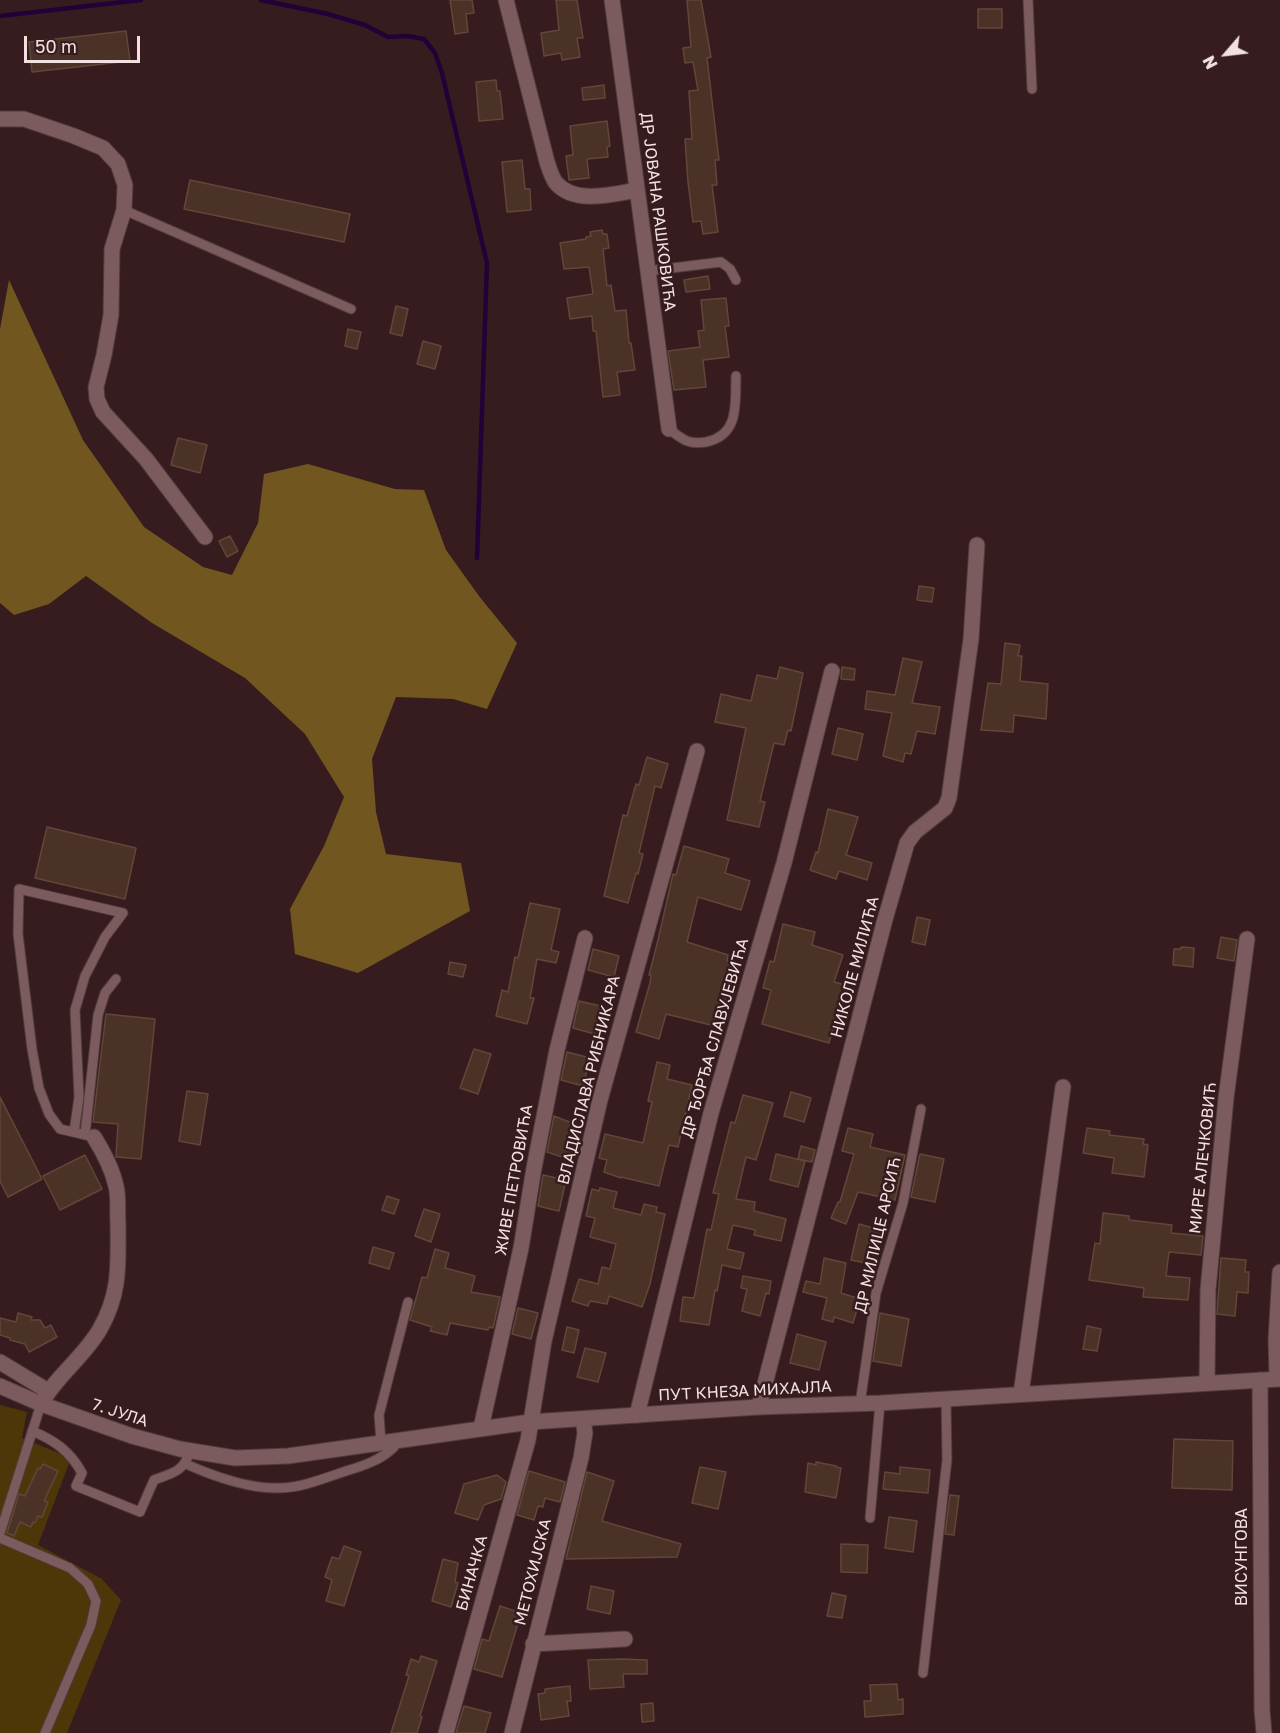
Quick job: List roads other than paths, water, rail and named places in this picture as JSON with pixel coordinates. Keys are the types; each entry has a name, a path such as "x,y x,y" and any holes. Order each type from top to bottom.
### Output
{"street":[{"path":"506,0 547,162 555,182 567,192 581,195 600,196 637,190"},
{"name":"ДР ЈОВАНА РАШКОВИЋА","path":"612,0 669,429"},
{"path":"0,119 24,119 74,136 104,148 118,164 125,185 124,210 112,249 111,315 96,387 97,399 103,412 146,459 205,537"},
{"name":"НИКОЛЕ МИЛИЋА","path":"759,1407 884,923 907,843 915,832 945,808 950,798 971,639 978,545"},
{"name":"ДР ЂОРЂА СЛАВУЈЕВИЋА","path":"638,1415 711,1113 784,863 832,671"},
{"name":"ВЛАДИСЛАВА РИБНИКАРА","path":"530,1422 544,1341 600,1100 697,751"},
{"name":"ЖИВЕ ПЕТРОВИЋА","path":"482,1428 521,1248 557,1050 585,938"},
{"name":"МИРЕ АЛЕЧКОВИЋ","path":"1208,1383 1208,1290 1226,1098 1247,939"},
{"path":"1021,1394 1063,1087"},
{"path":"0,1362 44,1397 82,1356 100,1329 114,1300 119,1272 117,1188 107,1159 89,1136"},
{"path":"1279,1379 1276,1339 1280,1272"},
{"name":"ПУТ КНЕЗА МИХАЈЛА","path":"234,1458 288,1456 530,1422 759,1407 880,1403 1279,1379"},
{"name":"ВИСУНГОВА","path":"1260,1380 1261,1687 1264,1733"},
{"name":"7. ЈУЛА","path":"0,1386 44,1397 132,1436 188,1457 234,1458"},
{"name":"МЕТОХИЈСКА","path":"512,1733 580,1458 585,1433 583,1419"},
{"name":"БИНАЧКА","path":"446,1733 525,1451 530,1422"},
{"path":"533,1644 625,1639"}],"lane":[{"path":"1028,0 1032,89"},
{"path":"124,210 351,309"},
{"path":"648,271 721,262 730,268 736,280"},
{"path":"669,429 683,440 697,443 721,437 729,430 734,416 736,376"},
{"path":"74,1132 79,1097 75,1010 85,976 105,937 123,913 19,889 18,934 32,1049 39,1088 49,1114 60,1130 89,1136 98,1016 105,993 116,979"},
{"name":"ДР МИЛИЦЕ АРСИЋ","path":"860,1404 876,1293 903,1203 921,1109"},
{"path":"32,1431 48,1438 74,1458 82,1473 76,1486 140,1512 153,1480 179,1470 188,1457 209,1474 244,1484 280,1488 316,1481 367,1464 387,1454 394,1447 388,1441 379,1415 408,1302"},
{"path":"0,1533 44,1397"},
{"path":"923,1673 947,1460 946,1399"},
{"path":"870,1518 880,1403"},
{"path":"0,1538 70,1568 88,1584 96,1601 91,1624 45,1733"}],"waterway":[{"path":"0,16 141,0"},
{"path":"261,0 328,14 365,25 388,37 408,36 424,39 435,53 442,73 487,263 477,558"}]}
